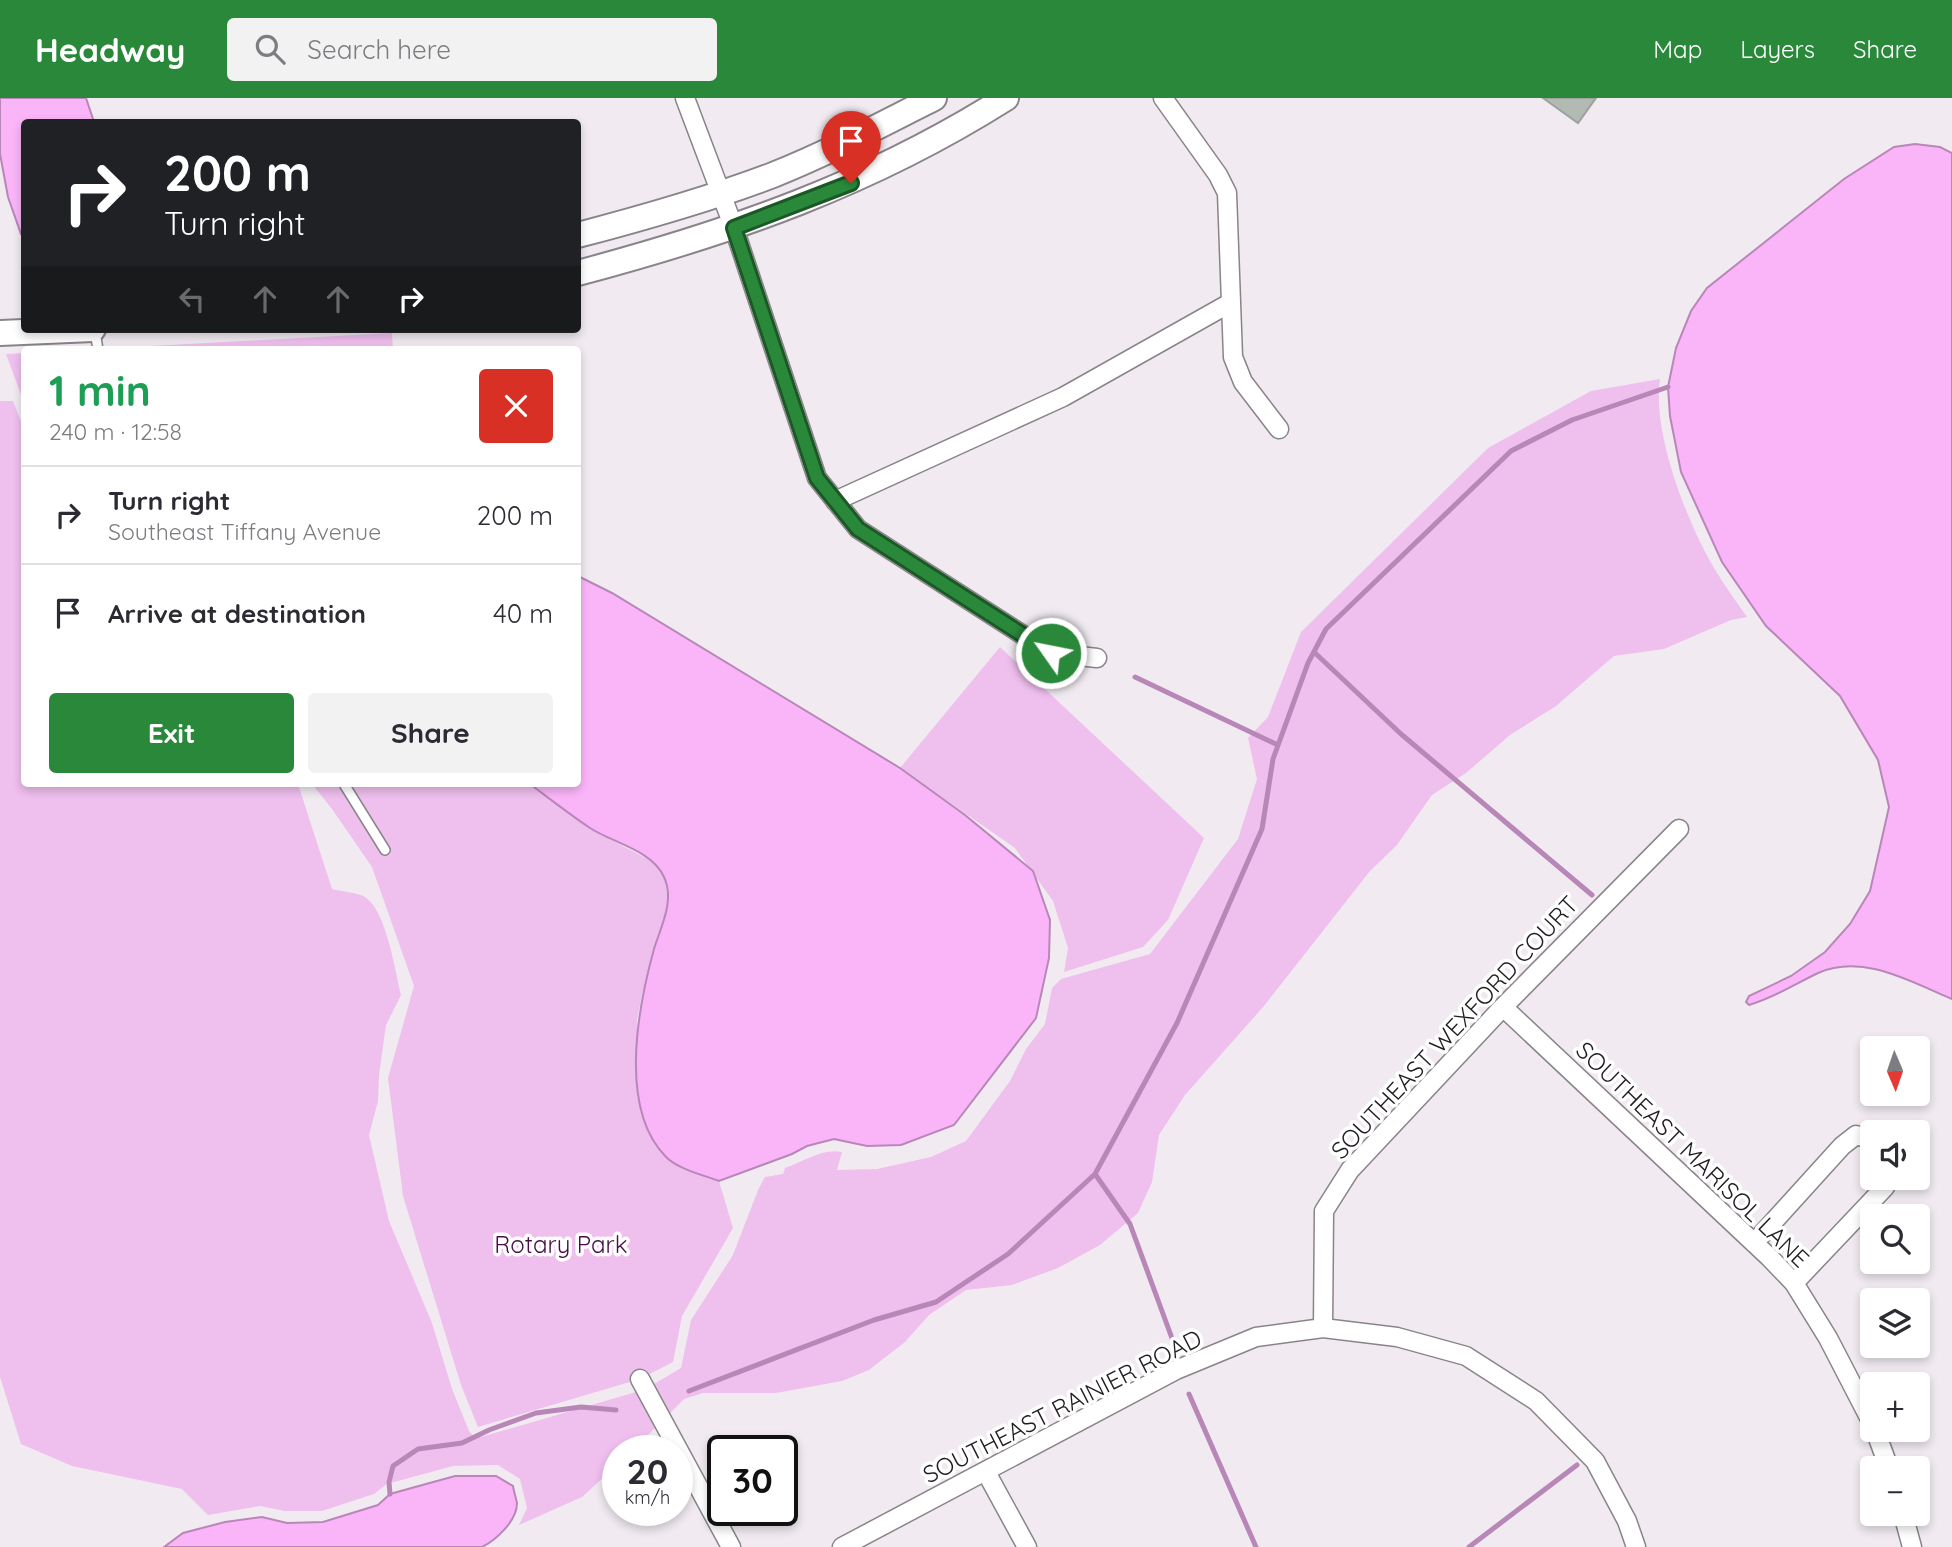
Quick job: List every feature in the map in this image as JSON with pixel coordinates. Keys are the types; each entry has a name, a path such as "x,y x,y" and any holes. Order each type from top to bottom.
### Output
{"street":[{"path":"685,98 734,228 817,478 858,529 1051,653 1097,658"},
{"path":"581,234 719,194 775,174 840,146 934,98"},
{"path":"581,272 734,228 851,183 978,116 1006,98"},
{"path":"1164,98 1218,175 1227,193 1233,357 1243,382 1279,429"},
{"path":"835,501 1063,397 1230,303"},
{"path":"0,333 21,332"},
{"name":"SOUTHEAST WEXFORD COURT","path":"1323,1328 1324,1211 1350,1170 1503,1007 1679,829"},
{"name":"SOUTHEAST MARISOL LANE","path":"1503,1007 1794,1283 1828,1338 1860,1400"},
{"path":"1754,1243 1842,1146 1856,1135 1860,1136"},
{"path":"1794,1283 1882,1190"},
{"name":"SOUTHEAST RAINIER ROAD","path":"842,1547 1176,1370 1256,1337 1323,1328 1397,1337 1466,1356 1536,1401 1595,1461 1627,1521 1636,1547"},
{"path":"640,1379 731,1547"},
{"path":"986,1472 1027,1547"},
{"path":"1906,1526 1912,1547"}],"lane":[{"path":"346,787 385,850"}],"green space":[{"path":"392,333 393,346 152,346"},
{"path":"21,353 21,395 6,354"},
{"path":"1660,379 1661,425 1683,502 1714,568 1747,617 1731,620 1664,649 1614,656 1556,706 1510,735 1466,773 1432,795 1397,845 1370,871 1264,1006 1185,1095 1159,1135 1152,1182 1138,1213 1100,1245 1058,1268 1012,1285 966,1290 929,1315 905,1342 869,1370 842,1381 776,1393 703,1393 684,1399 670,1413 654,1384 681,1368 691,1320 733,1255 765,1177 783,1174 785,1168 827,1152 842,1152 837,1170 877,1169 931,1157 966,1141 1010,1081 1026,1049 1045,1024 1052,988 1061,979 1150,954 1238,839 1257,779 1248,738 1268,717 1301,632 1488,448 1591,391"},
{"path":"0,401 13,401 21,421 21,787 299,787 332,889 365,897 379,914 389,942 401,995 386,1025 378,1101 369,1135 389,1221 432,1323 452,1389 469,1431 474,1437 481,1437 636,1392 655,1428 648,1435 602,1435 602,1479 582,1497 519,1525 527,1508 520,1479 498,1465 453,1466 387,1484 374,1494 322,1511 285,1511 260,1506 208,1515 182,1489 72,1466 21,1444 0,1377"},
{"path":"1000,647 1204,838 1168,920 1143,947 1064,972 1068,948 1053,901 1015,848 900,768"},
{"name":"Rotary Park","path":"314,787 534,787 593,830 653,862 664,875 667,912 642,994 637,1020 637,1068 642,1116 654,1142 692,1170 719,1181 733,1228 682,1316 673,1362 640,1379 478,1427 461,1385 403,1196 388,1078 414,986 372,867"}],"shaded area":[{"path":"0,98 86,98 93,119 21,119 21,234 8,197 0,154"},
{"path":"1915,144 1940,147 1952,153 1952,999 1886,972 1852,966 1818,973 1776,995 1749,1005 1746,1002 1749,996 1791,976 1825,952 1850,924 1870,891 1889,807 1878,760 1840,696 1766,626 1722,562 1681,472 1670,416 1668,387 1676,348 1691,311 1707,288 1844,179 1894,147"},
{"path":"581,578 612,593 900,768 965,815 1033,871 1050,920 1049,958 1036,1018 954,1125 901,1145 867,1146 834,1139 807,1146 719,1181 677,1165 666,1157 651,1137 642,1112 637,1085 636,1057 642,999 668,904 667,886 664,877 651,860 590,828 534,787 581,787"},
{"path":"455,1476 496,1476 513,1486 517,1503 514,1516 499,1535 482,1547 164,1547 183,1533 225,1522 262,1517 287,1523 323,1522 378,1505 390,1494"}],"building":[{"path":"1543,98 1596,98 1578,123"}],"waterway":[{"path":"689,1391 874,1320 936,1302 1008,1254 1095,1174 1177,1023 1262,829 1273,759 1308,663 1326,629 1511,451 1572,420 1668,387"},
{"path":"1314,652 1401,734 1592,895"},
{"path":"1135,677 1278,745"},
{"path":"1095,1174 1130,1224 1173,1341"},
{"path":"1189,1394 1256,1547"},
{"path":"390,1494 389,1482 393,1466 418,1449 462,1443 536,1413 581,1407 616,1410"},
{"path":"1469,1547 1577,1465"}],"route":[{"path":"851,183 734,228 817,478 858,529 1051,653"}]}
